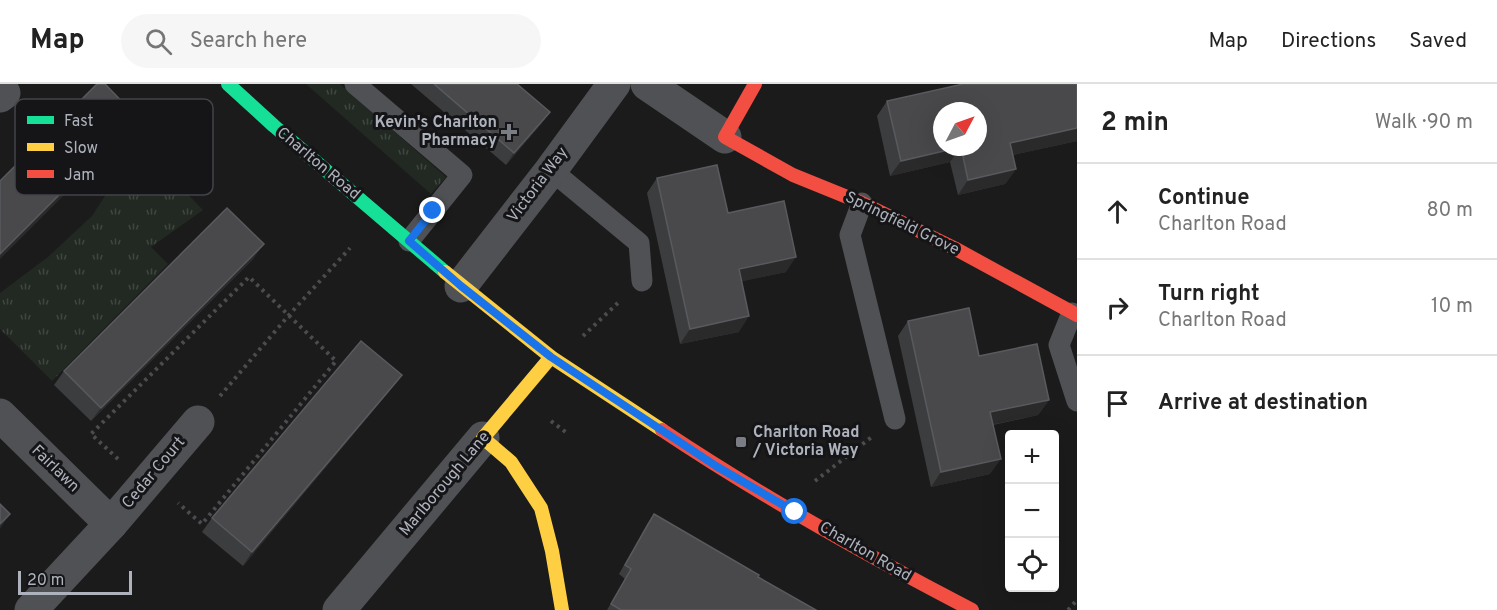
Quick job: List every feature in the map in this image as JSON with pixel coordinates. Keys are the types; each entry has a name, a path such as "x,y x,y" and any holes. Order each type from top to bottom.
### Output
{"main road":[{"name":"Charlton Road","path":"228,84 461,286 551,357 716,466 909,577 972,610"},
{"path":"725,137 755,84"},
{"name":"Springfield Grove","path":"725,137 793,175 862,202 954,248 1074,314"},
{"name":"Marlborough Lane","path":"483,438 551,357"},
{"path":"483,438 511,462 541,508 552,551 562,610"}],"street":[{"name":"Springfield Grove","path":"647,84 725,137"},
{"name":"Victoria Way","path":"461,286 552,170 608,86"},
{"name":"Fairlawn","path":"0,415 111,524"},
{"name":"Cedar Court","path":"32,610 111,524 198,422"},
{"name":"Marlborough Lane","path":"339,610 483,438"}],"lane":[{"path":"355,84 462,175 409,241"},
{"path":"552,170 639,243 642,281"},
{"path":"862,202 850,235 895,419"},
{"path":"1074,314 1059,345 1077,401"}],"path":[{"path":"198,422 289,315 350,248"},
{"path":"582,337 642,281"},
{"path":"812,483 895,419"},
{"path":"551,421 567,433"},
{"path":"1068,610 1077,600"}],"green space":[{"path":"306,84 340,84 446,177 431,194"},
{"path":"106,195 188,195 203,210 151,247 168,264 52,381 0,329 0,293 48,257 92,216"}],"building":[{"path":"97,84 105,84 120,99 82,99"},
{"path":"434,84 517,84 550,112 514,153"},
{"path":"963,84 1077,84 1077,128 1010,143 1016,169 968,180 963,156 987,156 987,102 933,102 933,154 901,161 887,101"},
{"path":"717,165 728,213 784,201 796,257 739,269 749,316 690,329 657,178"},
{"path":"15,166 15,195 59,195 0,254 0,181"},
{"path":"227,208 264,244 101,408 64,371"},
{"path":"969,308 979,356 1037,344 1049,400 990,412 1001,459 941,472 908,321"},
{"path":"361,341 402,375 252,552 212,518"},
{"path":"0,504 10,514 0,524"},
{"path":"654,514 816,610 621,610 611,604 631,569 625,565"}],"traffic: fast":[{"path":"228,84 445,272"}],"traffic: slow":[{"path":"445,272 551,357 662,430"},
{"path":"551,357 483,438 511,462 541,508 552,551 562,610"}],"traffic: jam":[{"path":"755,84 725,137 793,175 862,203 954,248 1077,315"},
{"path":"662,430 814,524 972,610"}],"place":[{"name":"Kevin's Charlton Pharmacy","path":"509,132"},
{"name":"Charlton Road / Victoria Way","path":"741,442"}],"route":[{"path":"433,211 409,241 461,286 551,357 716,466 795,512"}]}
